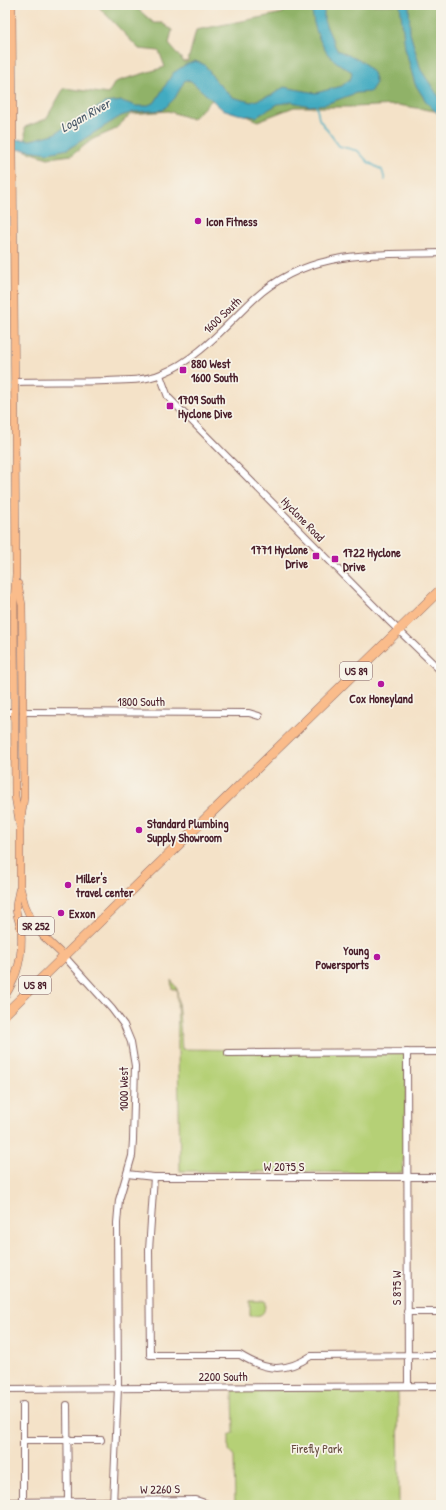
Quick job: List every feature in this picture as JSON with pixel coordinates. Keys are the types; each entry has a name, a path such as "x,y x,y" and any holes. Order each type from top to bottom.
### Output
{"highway":[{"name":"US 89","path":"5,1014 441,588"}],"main road":[{"name":"1000 West","path":"12,5 12,121 16,382 14,712 15,796 20,827"},
{"name":"1000 West","path":"16,574 22,605 24,797 20,827 20,887 24,905 32,921 44,937 64,956"},
{"name":"SR 252","path":"14,594 17,601 17,707 18,710 23,712"},
{"name":"SR 252","path":"14,712 16,714 18,788 23,807"},
{"path":"5,996 14,981 20,962 20,929 16,909 20,887"}],"street":[{"name":"1600 South","path":"16,382 130,380 160,375 180,366 198,353 255,298 280,279 326,261 352,256 441,253"},
{"name":"Hyclone Road","path":"160,375 168,397 398,630 441,671"},
{"path":"5,712 14,712"},
{"name":"1800 South","path":"23,712 249,713 259,716"},
{"name":"1000 West","path":"64,956 112,1009 124,1025 131,1042 135,1066 132,1156 119,1200 117,1223 118,1388 113,1503"},
{"name":"S 875 W","path":"407,1052 408,1386"},
{"path":"228,1054 441,1052"},
{"name":"W 2075 S","path":"127,1174 154,1177 441,1177"},
{"path":"154,1177 149,1250 150,1355 240,1355 252,1363 265,1367 278,1368 298,1364 311,1356 441,1355"},
{"path":"408,1312 441,1312"},
{"name":"2200 South","path":"5,1388 441,1386"},
{"path":"23,1405 23,1502"},
{"path":"67,1405 68,1501"},
{"path":"23,1440 101,1440"},
{"name":"W 2260 S","path":"5,1502 68,1501 155,1503 196,1500 211,1505"}],"green space":[{"path":"97,5 133,5 154,23 162,23 172,30 169,44 184,62 188,61 196,30 283,13 286,5 441,5 441,112 398,105 294,107 258,121 212,100 192,119 168,111 131,114 114,130 93,139 72,155 48,158 26,151 25,127 46,119 64,88 108,94 115,82 165,67 159,51 139,49"},
{"path":"171,980 177,989 172,989"},
{"path":"177,989 182,1049 407,1052 403,1173 180,1171"},
{"path":"250,1301 265,1301 264,1311 260,1315 250,1316"},
{"name":"Firefly Park","path":"233,1390 398,1390 399,1505 235,1505 234,1457 229,1451 229,1435 234,1433"}],"water":[{"path":"313,5 324,5 324,21 337,50 363,62 373,73 376,83 370,92 356,93 326,104 310,106 292,102 278,104 256,117 238,114 222,109 191,81 185,80 175,98 163,110 134,112 121,116 68,149 48,153 29,150 5,149 5,139 31,140 54,134 105,103 122,101 136,106 146,106 155,102 173,73 185,65 195,61 205,65 215,80 232,97 251,102 272,95 284,87 316,93 342,86 351,78 352,72 332,59 324,48 314,23 312,11"},
{"path":"400,5 409,5 410,33 421,70 441,100 441,117 427,103 415,84 405,48"}],"waterway":[{"path":"316,104 319,119 339,146 358,151 368,162 382,170 385,180"}],"place":[{"name":"Icon Fitness","path":"198,221"},
{"name":"880 West 1600 South","path":"183,370"},
{"name":"1709 South Hyclone Dive","path":"170,406"},
{"name":"1771 Hyclone Drive","path":"316,556"},
{"name":"1722 Hyclone Drive","path":"335,559"},
{"name":"Cox Honeyland","path":"381,684"},
{"name":"Standard Plumbing Supply Showroom","path":"139,830"},
{"name":"Miller's travel center","path":"68,885"},
{"name":"Exxon","path":"61,913"},
{"name":"Young Powersports","path":"377,957"}],"water label":[{"name":"Logan River","path":"85,115"}]}
